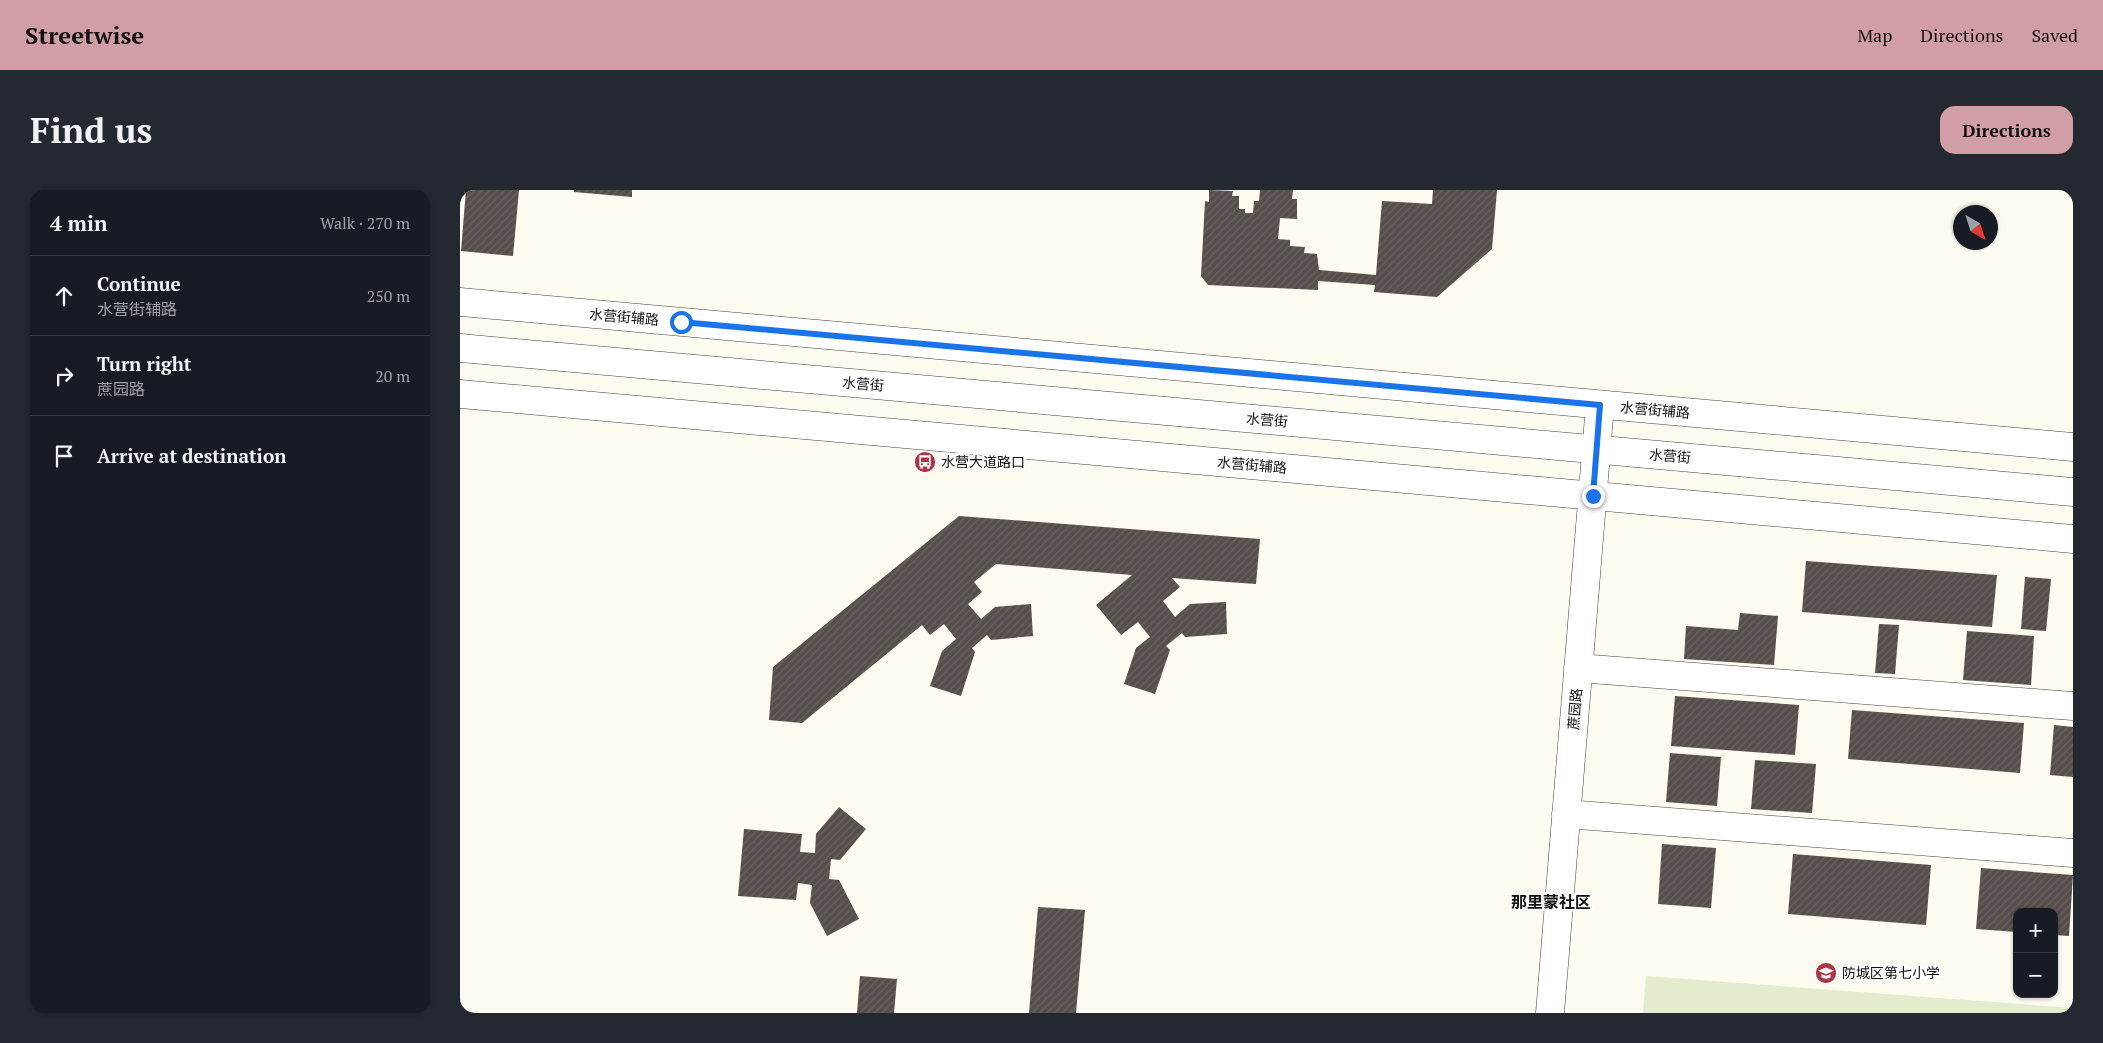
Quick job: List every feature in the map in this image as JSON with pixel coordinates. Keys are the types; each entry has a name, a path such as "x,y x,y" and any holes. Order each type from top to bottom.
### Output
{"street":[{"name":"水营街辅路","path":"460,302 2073,447"},
{"name":"水营街","path":"460,348 2073,492"},
{"name":"水营街辅路","path":"460,394 2073,539"},
{"name":"蔗园路","path":"1550,1013 1600,405"},
{"path":"1578,668 2073,706"},
{"path":"1566,814 2073,853"}],"green space":[{"path":"1646,976 2073,1008 2073,1013 1643,1013"}],"building":[{"path":"466,190 519,190 513,256 461,251"},
{"path":"574,190 632,190 632,197 574,192"},
{"path":"1209,190 1233,191 1232,196 1239,196 1239,209 1245,209 1245,213 1253,213 1254,201 1259,201 1260,190 1293,190 1292,199 1297,199 1297,219 1280,218 1278,239 1290,240 1290,246 1305,247 1304,253 1317,254 1319,270 1376,275 1382,201 1432,204 1433,190 1497,190 1492,249 1437,297 1374,292 1375,285 1318,281 1318,290 1208,285 1201,276 1205,201 1209,202"},
{"path":"959,516 1260,539 1256,584 1172,578 1180,587 1163,601 1175,617 1190,604 1226,602 1227,634 1185,637 1182,633 1166,646 1170,650 1155,694 1124,684 1136,648 1150,637 1138,622 1121,635 1096,605 1132,575 996,564 974,582 982,592 968,604 981,619 995,607 1031,604 1033,636 991,640 987,635 972,648 975,652 961,696 930,686 942,651 956,639 944,624 930,635 922,625 802,723 769,720 773,667"},
{"path":"1806,561 1997,575 1992,627 1802,612"},
{"path":"2025,577 2051,579 2046,631 2021,629"},
{"path":"1740,613 1778,616 1774,665 1684,659 1686,626 1738,630"},
{"path":"1879,624 1899,625 1895,674 1875,673"},
{"path":"1967,631 2034,636 2031,685 1963,680"},
{"path":"1675,696 1799,705 1795,755 1671,746"},
{"path":"1852,710 2024,723 2020,773 1848,759"},
{"path":"2054,725 2073,727 2073,777 2050,775"},
{"path":"1670,753 1721,757 1717,806 1666,802"},
{"path":"1755,760 1816,764 1812,813 1751,809"},
{"path":"839,807 866,829 840,860 831,859 829,879 839,880 859,919 827,936 810,903 812,885 798,883 796,900 738,896 744,829 802,834 800,852 815,853 816,834"},
{"path":"1662,844 1716,848 1711,908 1658,904"},
{"path":"1793,854 1931,865 1926,925 1788,914"},
{"path":"1981,868 2073,875 2069,936 2058,935 2058,908 2013,908 2013,932 1976,929"},
{"path":"1038,907 1085,910 1076,1013 1029,1013"},
{"path":"860,976 897,979 894,1013 857,1013"}],"place":[{"name":"水营大道路口","path":"925,462"},
{"name":"防城区第七小学","path":"1826,973"}],"district":[{"name":"那里蒙社区","path":"1551,902"}],"route":[{"path":"681,322 1600,405 1593,496"}]}
